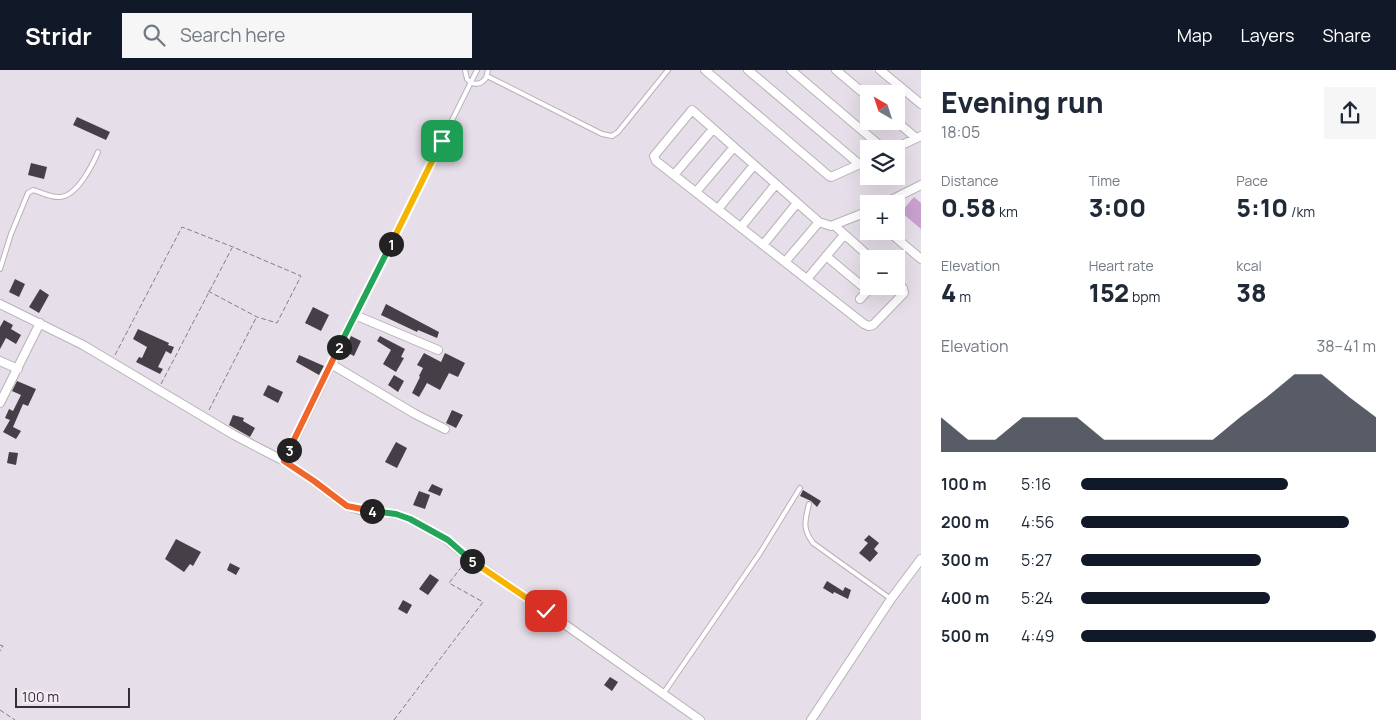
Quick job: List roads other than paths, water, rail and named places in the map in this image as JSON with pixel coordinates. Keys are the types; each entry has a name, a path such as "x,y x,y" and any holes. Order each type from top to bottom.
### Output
{"street":[{"path":"704,70 829,176 831,177 859,164 748,70"},
{"path":"791,70 873,140"},
{"path":"836,70 860,90"},
{"path":"880,70 921,104"},
{"path":"860,216 831,226 819,222 692,110 654,156 656,160 674,175 869,326 873,325 902,295"},
{"path":"905,127 919,137"},
{"path":"674,175 713,129"},
{"path":"905,143 919,137"},
{"path":"696,192 734,147"},
{"path":"718,209 754,165"},
{"path":"741,227 776,184"},
{"path":"901,195 921,185"},
{"path":"763,245 798,203"},
{"path":"785,262 819,222"},
{"path":"834,225 862,250"},
{"path":"807,279 844,235"},
{"path":"899,240 921,258"},
{"path":"826,256 860,282"},
{"path":"860,299 864,295"},
{"path":"0,304 112,361 234,435 284,461 347,506 360,510 396,514 410,519 448,540 468,558 700,720"},
{"path":"284,461 355,315 438,350"},
{"path":"0,403 40,323"},
{"path":"0,361 18,370"},
{"path":"330,364 445,429"},
{"path":"811,720 891,599 921,559"}],"lane":[{"path":"465,70 465,76 471,83 480,83 487,76 488,70"},
{"path":"355,315 477,70"},
{"path":"487,76 602,134 612,136 618,132 668,70"},
{"path":"0,269 11,234 28,192 33,190 62,198 74,189 87,175 98,152"},
{"path":"663,694 760,553 800,488"},
{"path":"809,504 804,522 806,534 813,543 891,599"}]}
